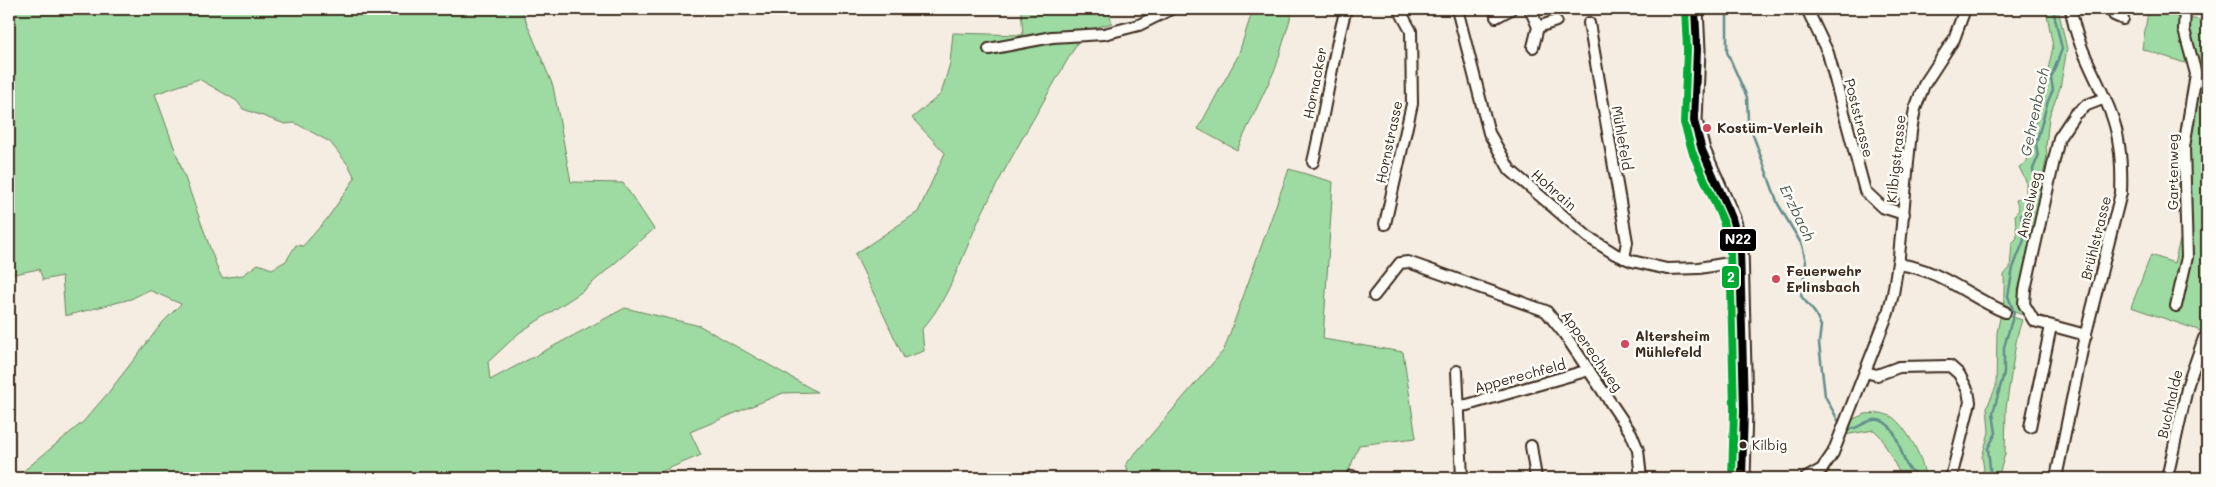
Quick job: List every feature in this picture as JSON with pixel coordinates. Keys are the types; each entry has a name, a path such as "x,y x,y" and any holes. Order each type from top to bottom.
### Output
{"main road":[{"path":"1695,9 1697,50 1694,121 1702,150 1732,218 1738,236 1741,261 1744,410 1742,478"}],"street":[{"path":"989,49 1052,37 1104,34 1138,25 1171,9"},
{"name":"Hornacker","path":"1313,162 1337,41 1346,9"},
{"name":"Hornstrasse","path":"1385,224 1412,104 1411,31 1399,9"},
{"name":"Hohrain","path":"1457,9 1489,133 1510,170 1588,237 1624,258 1645,266 1667,269 1699,268 1741,261"},
{"path":"1496,17 1511,9"},
{"path":"1530,9 1538,27 1533,47"},
{"name":"Poststrasse","path":"1807,9 1828,53 1865,191 1882,207 1904,214"},
{"name":"Kilbigstrasse","path":"1808,478 1822,469 1833,453 1888,313 1898,264 1911,131 1915,109 1924,86 1954,39 1965,9"},
{"name":"Brühlstrasse","path":"2056,478 2086,335 2121,193 2119,144 2113,119 2076,34 2071,9"},
{"path":"2112,9 2114,15 2122,19"},
{"name":"Gartenweg","path":"2176,306 2187,257 2184,154 2196,74 2184,30 2185,9"},
{"path":"1538,27 1556,21"},
{"name":"Mühlefeld","path":"1589,23 1627,242 1624,258"},
{"name":"Amselweg","path":"2086,335 2034,321 2026,309 2024,298 2057,146 2062,132 2075,114 2087,105 2105,98"},
{"name":"Apperechweg","path":"1374,296 1400,263 1408,262 1546,310 1631,433 1638,450 1641,478"},
{"path":"1898,264 1941,276 1960,286 1980,301 2005,312"},
{"path":"2030,427 2051,326"},
{"name":"Buchhalde","path":"2167,478 2188,384 2204,338"},
{"path":"1865,372 1877,375 1899,367 1946,366 1953,368 1959,374 1968,391 1970,402 1951,478"},
{"name":"Apperechfeld","path":"1458,406 1475,403 1589,370"},
{"name":"Apperechfeld","path":"1457,372 1462,478"},
{"path":"1531,446 1536,478"}],"green space":[{"path":"9,9 521,9 553,86 571,182 623,183 654,229 583,291 519,333 488,362 490,380 625,308 700,326 817,392 783,393 690,432 701,455 646,478 15,478 83,422 163,322 181,304 149,290 131,299 65,316 62,276 43,280 39,269 9,275","holes":["199,79 237,101 243,109 285,124 295,123 330,142 349,166 355,178 327,219 303,246 296,245 286,261 272,269 258,264 243,275 222,278 155,94"]},
{"path":"1021,9 1108,9 1112,23 1084,31 995,188 941,303 922,329 924,351 904,358 855,254 918,212 945,153 912,118 941,94 950,63 953,33 1023,35"},
{"path":"1253,9 1293,9 1276,67 1237,150 1198,129 1238,56"},
{"path":"2046,9 2058,9 2067,49 2060,88 2049,117 2047,155 2025,270 2018,289 2023,315 2004,308 2004,275 2010,268 2012,243 2017,238 2015,214 2019,210 2016,200 2026,195 2026,181 2019,167 2027,162 2028,141 2037,119 2053,47"},
{"path":"2148,12 2207,21 2207,317 2201,331 2131,307 2151,255 2174,263 2182,233 2176,164 2180,150 2191,65 2142,49"},
{"path":"1289,169 1333,182 1323,339 1403,352 1416,438 1359,445 1346,478 1130,478 1126,464 1224,350"},
{"path":"2001,313 2022,320 2017,336 2006,408 2005,454 1998,478 1979,478 1984,469 1982,457 1989,432 1987,407 1996,387 1997,333"},
{"path":"1881,413 1891,416 1909,436 1919,454 1924,478 1900,478 1899,472 1881,437 1874,430 1844,435 1849,421 1865,414"}],"waterway":[{"name":"Erzbach","path":"1727,9 1727,52 1747,97 1748,121 1778,204 1802,245 1806,262 1801,296 1815,313 1821,326 1819,343 1825,396 1840,424"},
{"name":"Gehrenbach","path":"1991,478 1988,448 1996,433 1993,413 2004,373 2004,347 2014,313 2008,296 2013,268 2024,240 2021,216 2036,186 2033,169 2038,157 2036,144 2053,90 2051,78 2062,49 2053,9"},
{"name":"Erzbach","path":"1847,429 1873,420 1880,420 1887,424 1892,429 1907,466 1919,478"}],"transit line":[{"name":"2","path":"1685,9 1687,50 1684,123 1693,154 1723,221 1730,249 1734,410 1732,478"},
{"name":"N22","path":"1695,9 1697,50 1694,121 1702,150 1732,218 1740,248 1744,410 1742,478"}],"place":[{"name":"Kostüm-Verleih","path":"1707,128"},
{"name":"Feuerwehr Erlinsbach","path":"1776,279"},
{"name":"Altersheim Mühlefeld","path":"1625,344"},
{"name":"Kilbig","path":"1743,445"}]}
